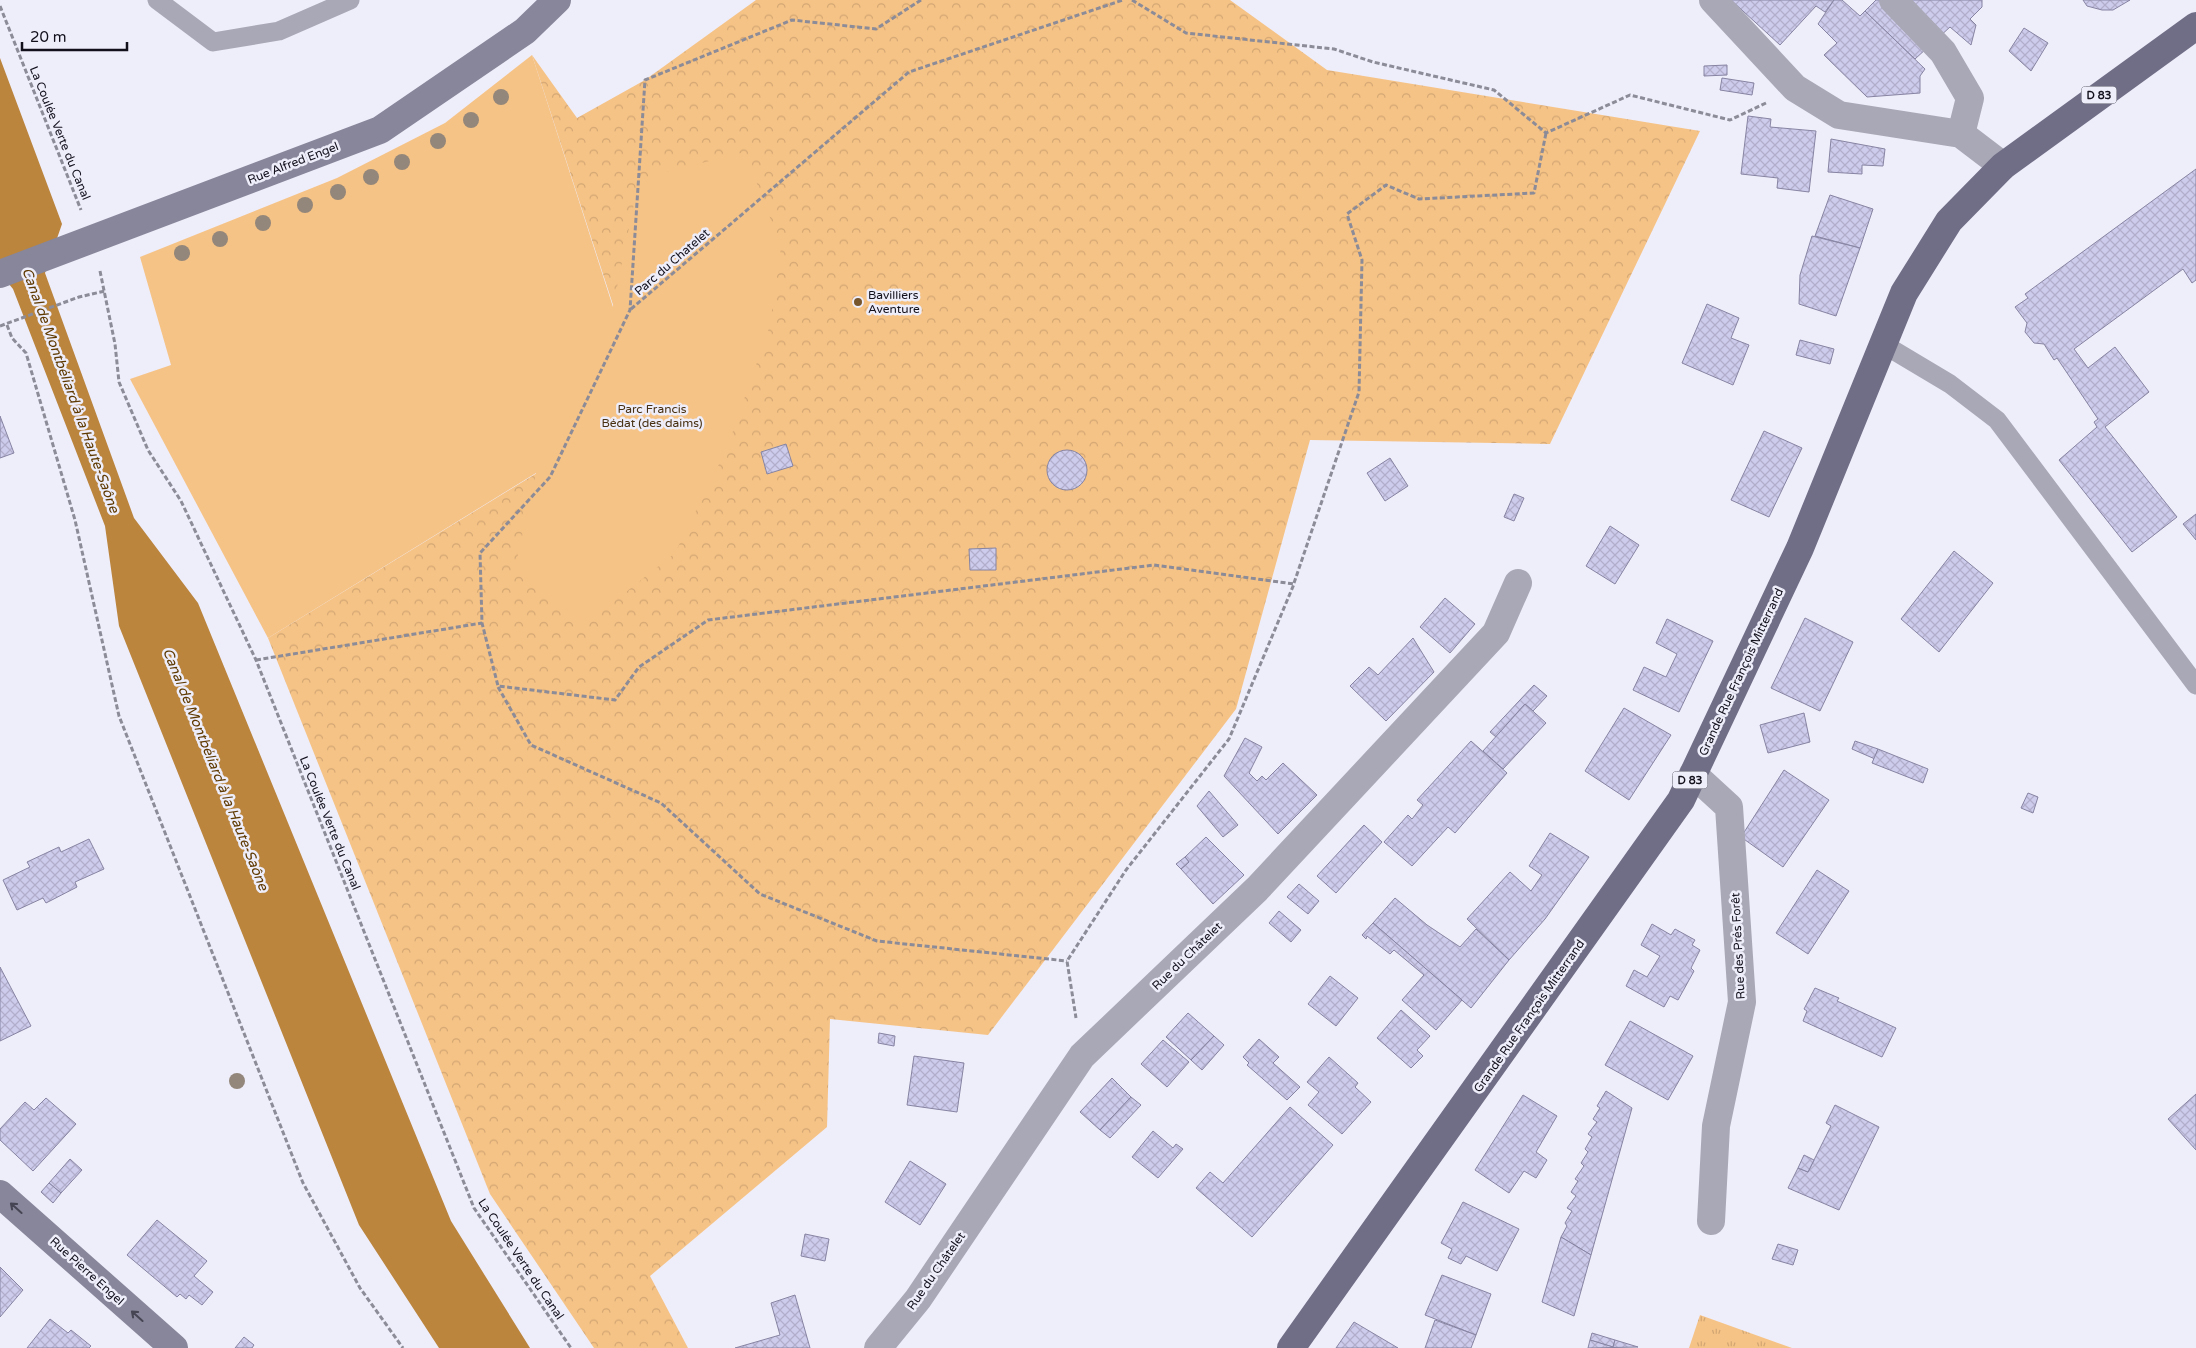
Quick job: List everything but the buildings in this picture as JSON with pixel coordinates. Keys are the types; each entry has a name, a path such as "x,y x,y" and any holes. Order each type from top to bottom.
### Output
{"main road":[{"name":"Grande Rue François Mitterrand","path":"1291,1348 1681,800 1800,548 1904,293 1949,221 2003,166 2196,26"}],"street":[{"name":"Rue Alfred Engel","path":"0,274 380,130 525,31 557,0"},
{"path":"1713,0 1795,88 1839,115 1961,134 2003,166"},
{"path":"1893,0 1943,52 1970,98 1961,134"},
{"name":"Rue du Châtelet","path":"878,1348 918,1298 1082,1056 1257,889 1496,633 1518,583"},
{"name":"Rue des Prés Forêt","path":"1693,774 1729,807 1742,1002 1716,1126 1711,1221"},
{"name":"Rue Pierre Engel","path":"0,1194 174,1348"}],"lane":[{"path":"157,0 213,42 279,32 350,0"},
{"path":"1884,344 1950,384 1998,420 2196,685"}],"path":[{"name":"Parc du Chatelet","path":"630,310 645,80 792,20 876,28 921,0"},
{"name":"Parc du Chatelet","path":"630,310 909,72 1123,0"},
{"path":"1132,0 1186,33 1334,49 1373,62 1494,90 1546,132"},
{"name":"La Coulée Verte du Canal","path":"0,6 82,244"},
{"path":"1546,132 1630,95 1730,120 1795,88"},
{"path":"1082,1056 1067,960 1126,870 1229,739 1294,584 1359,392 1362,260 1347,214 1386,185 1419,199 1534,193 1546,132"},
{"name":"La Coulée Verte du Canal","path":"7,325 57,306 105,291 119,382 148,450 181,501 256,660 474,1208 571,1348"},
{"path":"630,310 550,477 480,553 482,622 498,686 531,745 661,803 760,894 877,940 1067,960"},
{"path":"0,326 7,325 12,338 26,353 75,520 123,725 303,1182 360,1288 404,1348"},
{"path":"498,686 615,700 639,667 708,620 1154,565 1294,584"},
{"path":"256,660 482,622"}],"green space":[{"name":"Parc Francis Bédat (des daims)","path":"756,0 1230,0 1327,70 1700,131 1550,444 1310,440 1236,709 988,1035 830,1019 827,1127 650,1276 688,1348 594,1348 490,1194 268,638 537,473 614,308 532,55 577,118 645,80"},
{"name":"Parc Francis Bédat (des daims)","path":"532,55 613,307 639,179 745,152 781,247 770,325 727,448 675,553 587,623 515,568 536,473 268,638 130,379 171,365 140,257 337,178 445,123"},
{"path":"1700,1315 1792,1348 1689,1348"}],"water":[{"name":"Canal de Montbéliard à la Haute-Saône","path":"0,58 62,224 45,273 134,518 198,603 451,1221 530,1348 439,1348 359,1225 119,626 105,526 13,289 0,273"}],"place":[{"name":"Bavilliers Aventure","path":"858,302"}]}
